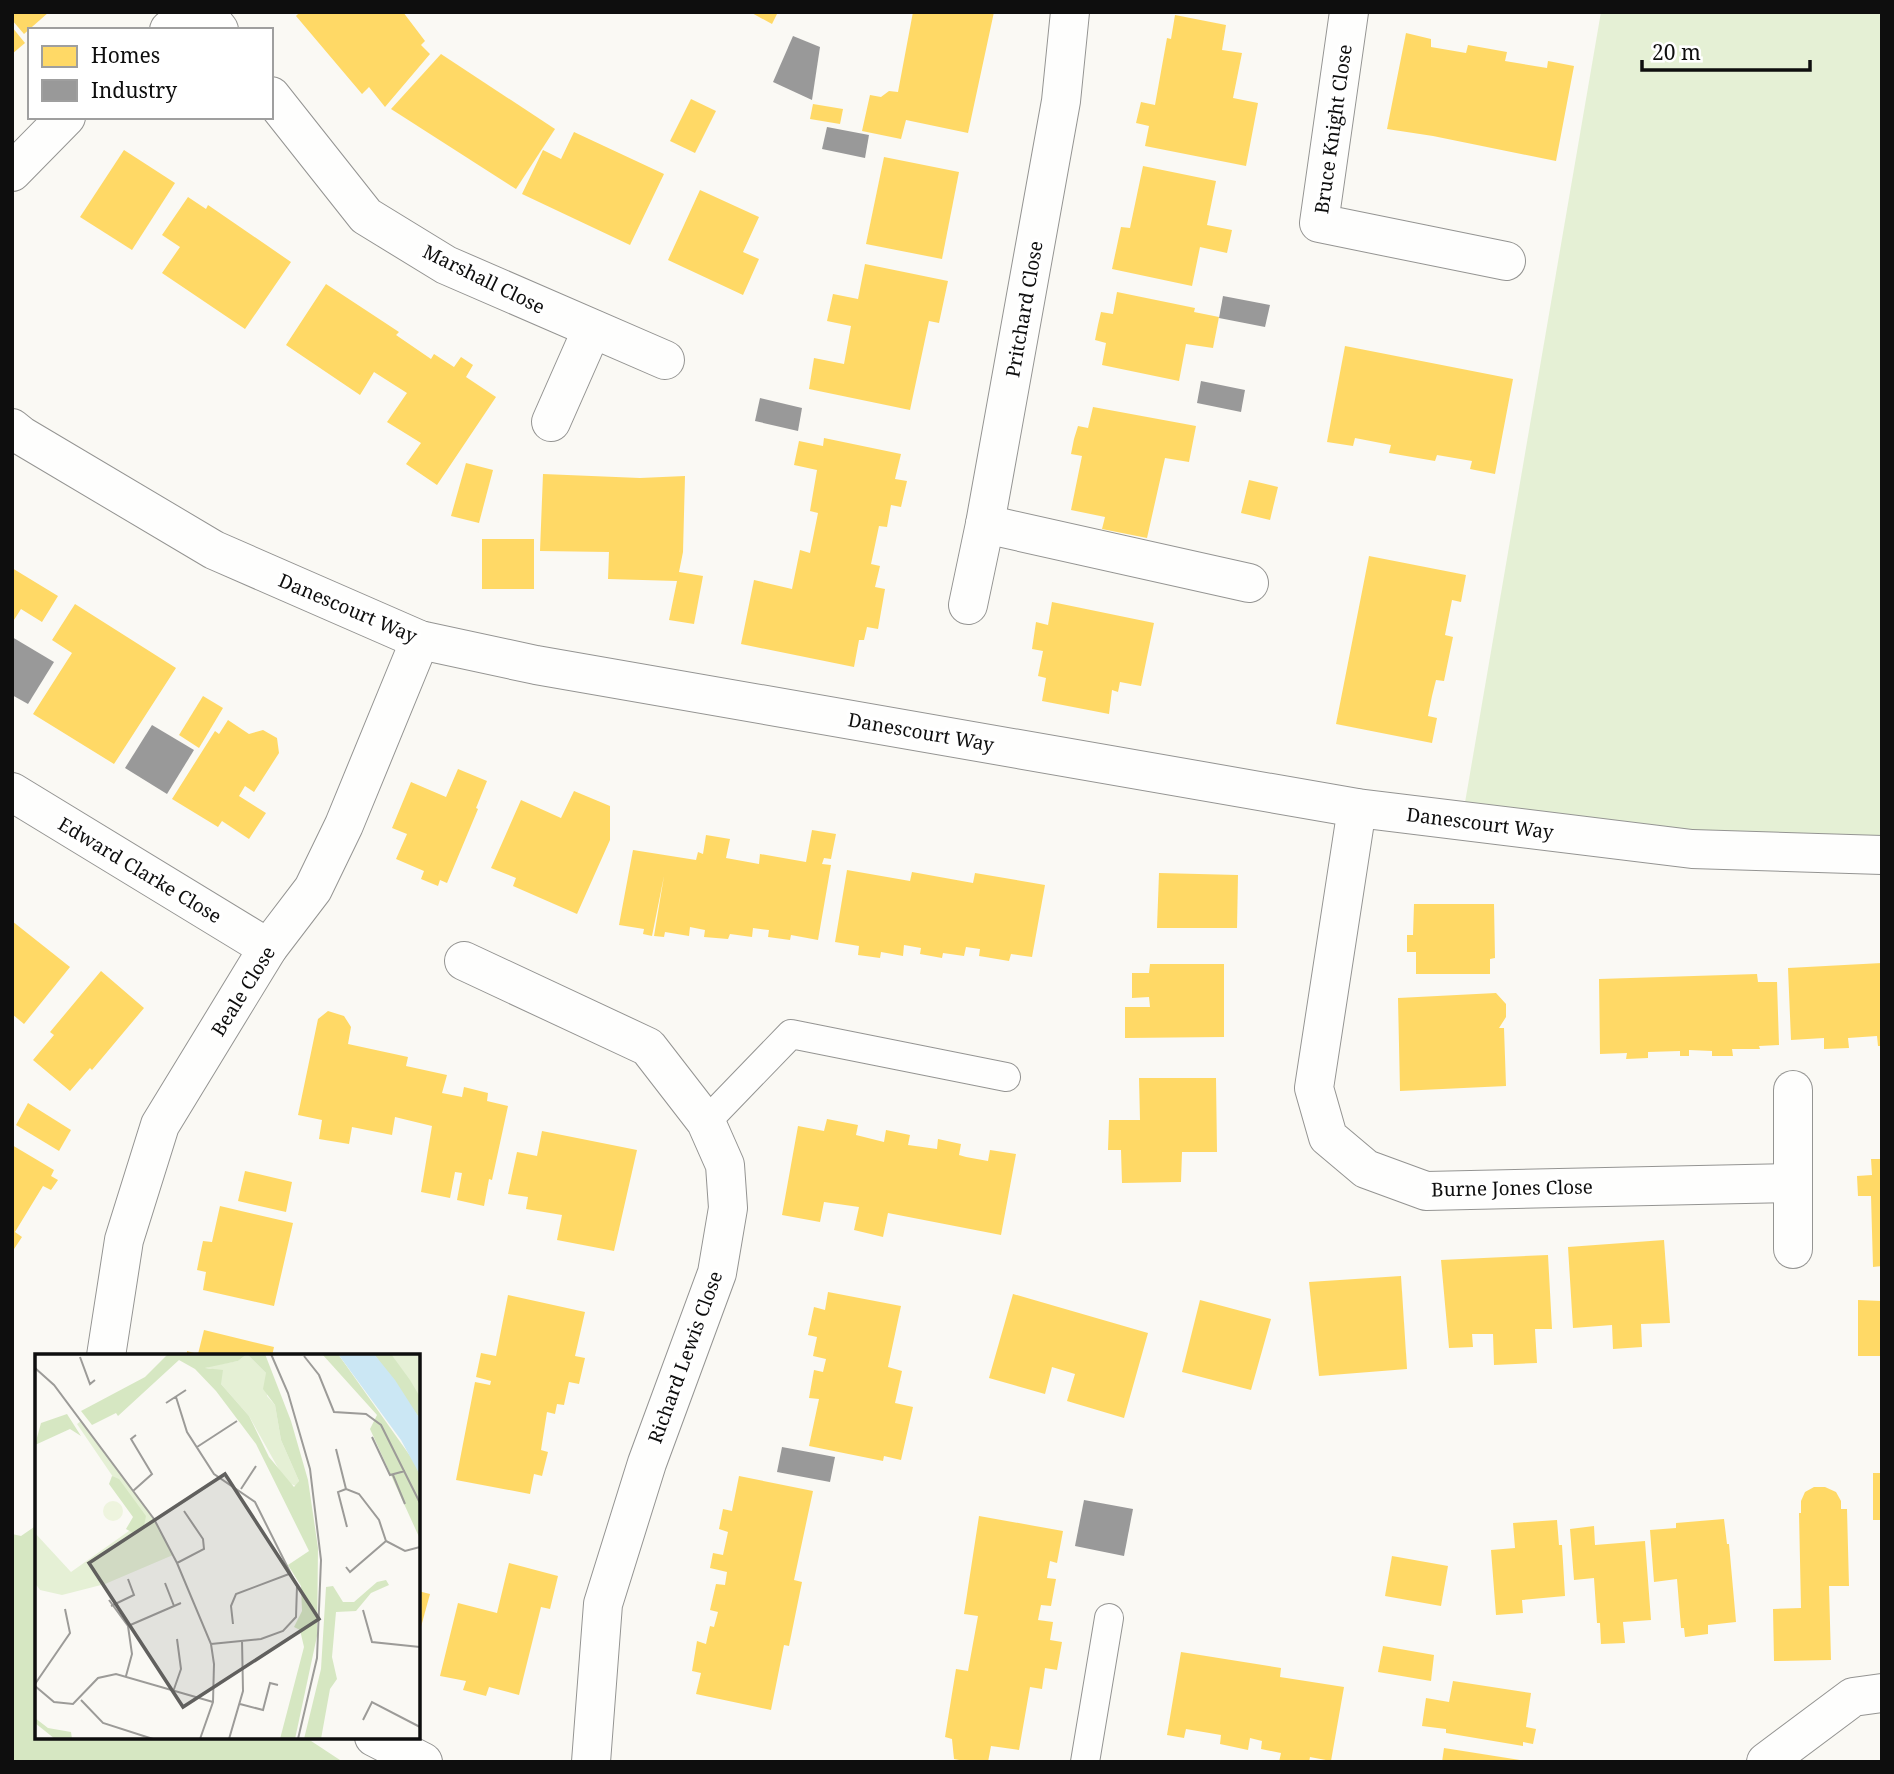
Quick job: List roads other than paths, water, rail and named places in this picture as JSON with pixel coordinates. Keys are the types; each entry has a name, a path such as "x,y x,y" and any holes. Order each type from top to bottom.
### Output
{"street":[{"path":"171,28 190,12"},
{"path":"205,12 217,28"},
{"name":"Pritchard Close","path":"968,605 1061,102 1070,12"},
{"name":"Bruce Knight Close","path":"1349,12 1320,223 1506,261"},
{"name":"Marshall Close","path":"273,99 366,216 446,265 664,360"},
{"path":"12,172 64,119"},
{"path":"551,422 592,329"},
{"name":"Danescourt Way","path":"12,428 214,550 420,640 536,665 1357,808 1692,849 1882,855"},
{"path":"985,524 1249,583"},
{"name":"Beale Close","path":"106,1354 124,1240 160,1125 268,948 313,889 344,825 420,640"},
{"name":"Edward Clarke Close","path":"12,792 268,948"},
{"name":"Burne Jones Close","path":"1357,808 1314,1088 1328,1137 1366,1169 1426,1191 1793,1183"},
{"name":"Richard Lewis Close","path":"464,961 648,1047 706,1122 725,1165 728,1208 717,1273 647,1462 603,1604 592,1762"},
{"path":"1793,1090 1793,1249"},
{"path":"1766,1762 1853,1697 1882,1693"},
{"path":"378,1739 423,1762"}],"lane":[{"path":"706,1122 791,1034 1006,1077"},
{"path":"1085,1762 1109,1618"}]}
